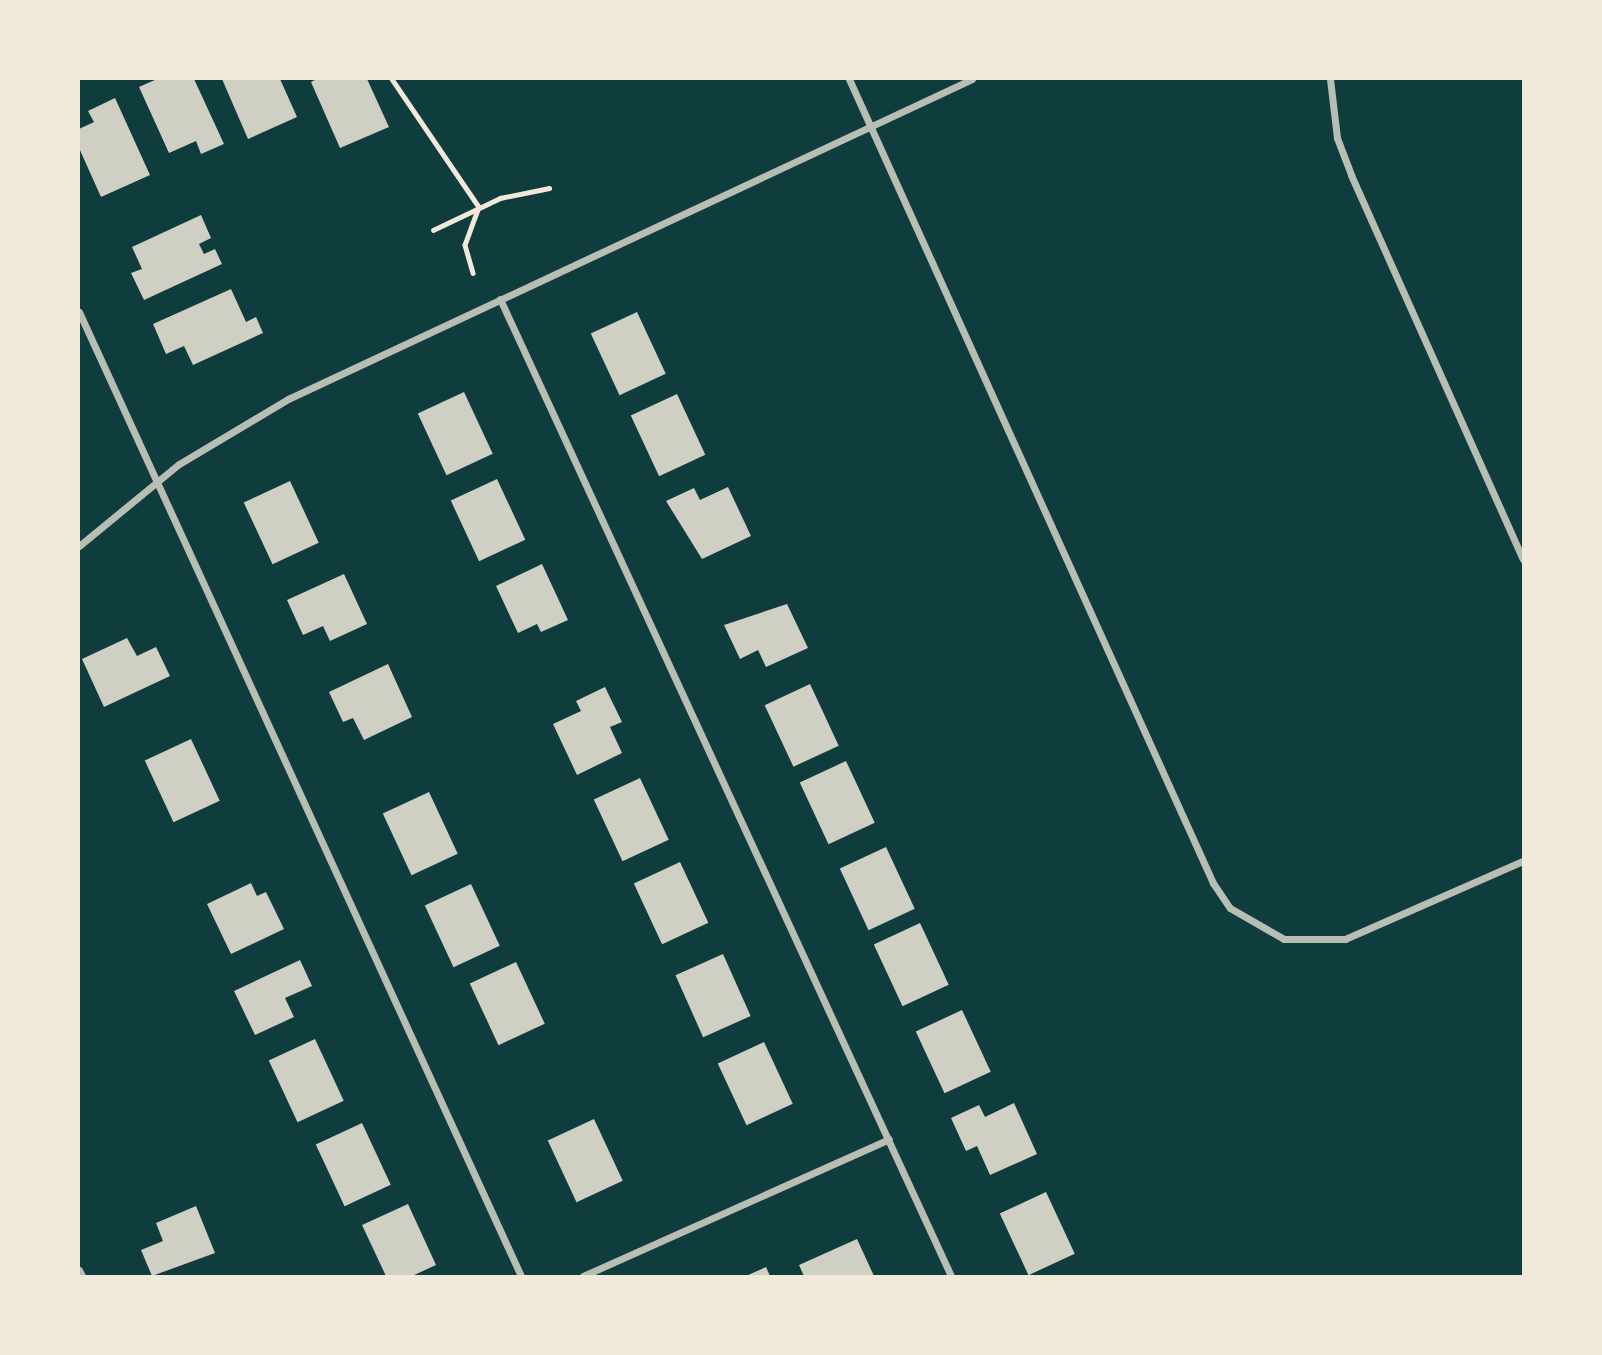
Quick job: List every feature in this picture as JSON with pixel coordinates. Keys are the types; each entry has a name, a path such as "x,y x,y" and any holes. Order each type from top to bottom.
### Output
{"street":[{"path":"849,79 1230,908 1255,928 1284,939 1345,939 1523,861"},
{"path":"79,546 155,481 288,399 972,79"},
{"path":"1330,79 1337,138 1351,175 1523,559"},
{"path":"500,299 951,1276"},
{"path":"79,312 522,1276"},
{"path":"583,1276 889,1139"},
{"path":"79,1270 82,1276"}],"path":[{"path":"392,79 479,207"},
{"path":"433,230 479,207 549,188"},
{"path":"473,273 465,245 479,207"}],"building":[{"path":"157,79 194,79 224,144 201,154 196,141 169,153 139,87"},
{"path":"222,79 280,79 297,117 248,139"},
{"path":"317,79 367,79 389,127 340,148 311,82"},
{"path":"115,98 150,175 101,197 79,148 79,129 94,122 88,111"},
{"path":"201,215 211,238 199,244 204,254 215,249 222,264 144,300 131,273 142,269 132,247"},
{"path":"231,289 246,322 256,317 263,333 193,365 184,346 166,354 153,324"},
{"path":"637,312 666,374 620,395 591,334"},
{"path":"464,392 493,454 447,475 418,414"},
{"path":"677,394 705,455 659,476 631,416"},
{"path":"497,479 525,540 479,561 451,501"},
{"path":"290,481 319,543 273,564 244,503"},
{"path":"728,487 751,536 702,559 666,501 694,488 700,500"},
{"path":"542,564 568,620 541,632 537,624 518,633 496,586"},
{"path":"344,574 367,624 330,641 323,626 303,635 287,600"},
{"path":"787,604 808,648 766,667 758,650 740,659 724,625"},
{"path":"127,638 137,656 156,647 170,676 104,707 82,659"},
{"path":"388,664 412,717 364,740 353,718 343,722 329,692"},
{"path":"810,684 839,746 793,767 765,705"},
{"path":"605,687 622,722 610,727 622,753 577,775 553,724 581,711 576,701"},
{"path":"191,739 220,801 174,822 145,761"},
{"path":"846,761 875,823 829,844 800,783"},
{"path":"640,778 669,840 623,861 594,800"},
{"path":"429,792 458,854 412,875 383,814"},
{"path":"886,847 915,909 869,930 840,869"},
{"path":"680,862 708,923 662,944 634,884"},
{"path":"251,883 257,896 266,892 284,929 231,954 207,904"},
{"path":"471,884 500,946 454,967 425,906"},
{"path":"920,923 949,985 903,1006 874,945"},
{"path":"723,954 751,1016 703,1037 675,975"},
{"path":"300,960 312,986 285,998 294,1017 255,1035 234,991"},
{"path":"516,962 545,1024 499,1045 470,984"},
{"path":"962,1010 991,1072 945,1093 916,1032"},
{"path":"315,1039 344,1101 298,1122 269,1061"},
{"path":"764,1042 793,1104 747,1125 718,1064"},
{"path":"1014,1103 1037,1154 990,1175 977,1146 966,1151 951,1118 979,1105 985,1117"},
{"path":"594,1119 623,1181 577,1202 548,1141"},
{"path":"362,1123 391,1185 345,1206 316,1145"},
{"path":"1046,1192 1075,1254 1029,1275 1000,1214"},
{"path":"408,1204 436,1265 412,1276 386,1276 362,1225"},
{"path":"196,1206 215,1253 152,1276 141,1250 163,1241 156,1223"},
{"path":"857,1239 874,1276 804,1276 799,1265"},
{"path":"766,1267 770,1276 746,1276"}]}
